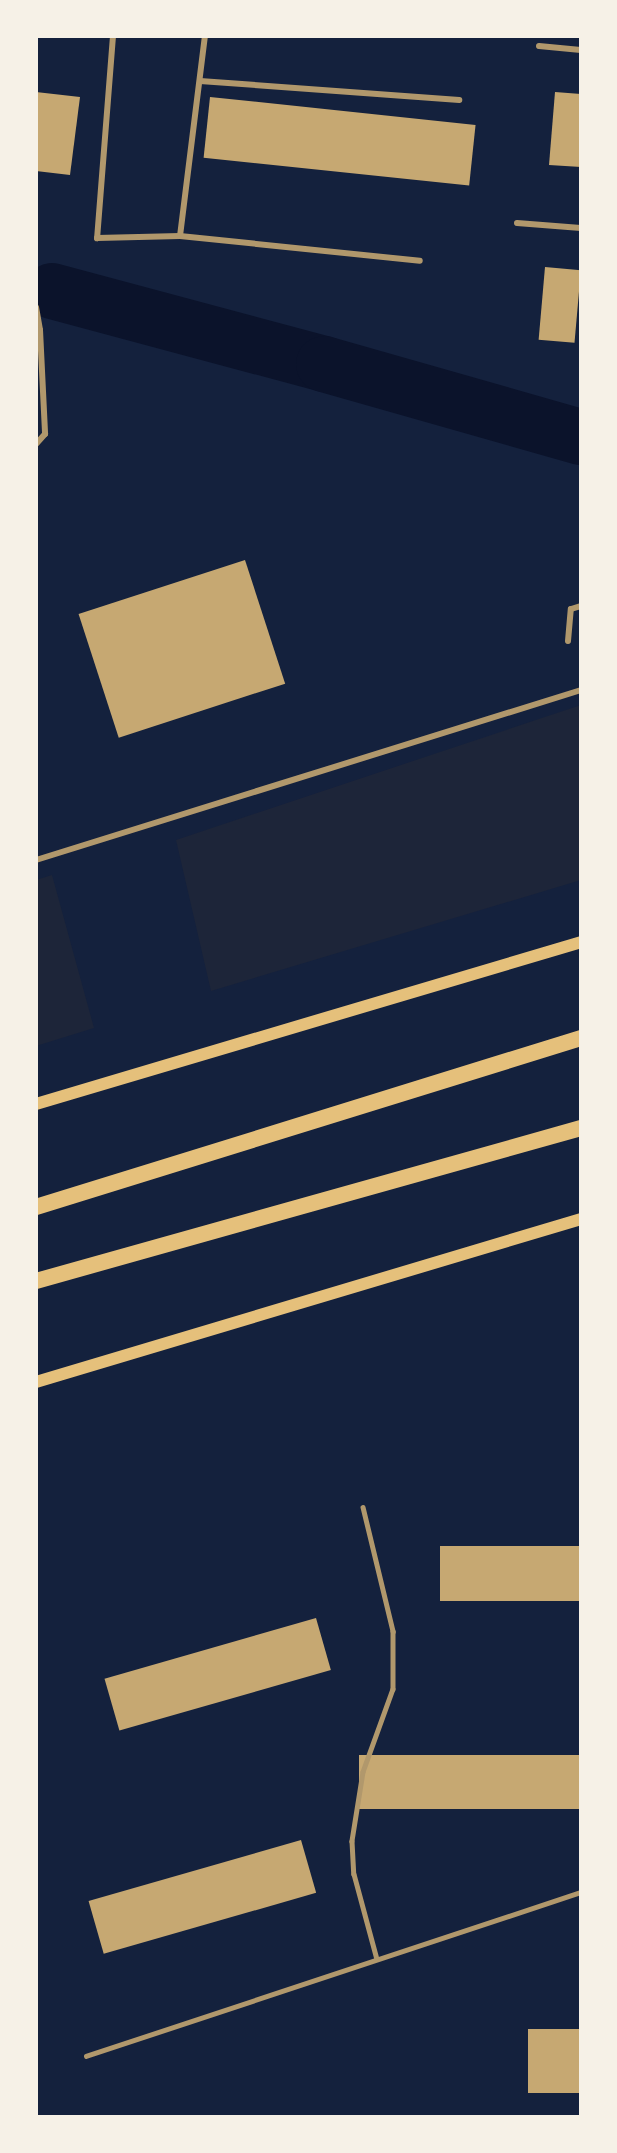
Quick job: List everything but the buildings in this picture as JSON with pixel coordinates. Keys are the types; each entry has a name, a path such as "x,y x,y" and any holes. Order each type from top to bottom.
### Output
{"highway":[{"path":"36,1207 581,1038"},
{"path":"36,1281 581,1128"}],"main road":[{"path":"36,1104 581,942"},
{"path":"36,1382 581,1219"}],"street":[{"path":"113,36 97,238 180,236 420,261"},
{"path":"180,236 205,36"},
{"path":"539,46 581,51"},
{"path":"200,81 459,100"},
{"path":"517,223 581,228"},
{"path":"36,307 40,330 45,434 36,444"},
{"path":"568,641 571,609 581,606"},
{"path":"36,860 581,690"}],"lane":[{"path":"363,1507 393,1631 393,1689 363,1772 352,1841 354,1874 377,1959"},
{"path":"86,2056 581,1892"}],"shaded area":[{"path":"581,705 581,880 211,991 176,840"},
{"path":"52,875 94,1028 36,1046 36,880"}],"waterway":[{"path":"52,291 324,364 581,437"}]}
